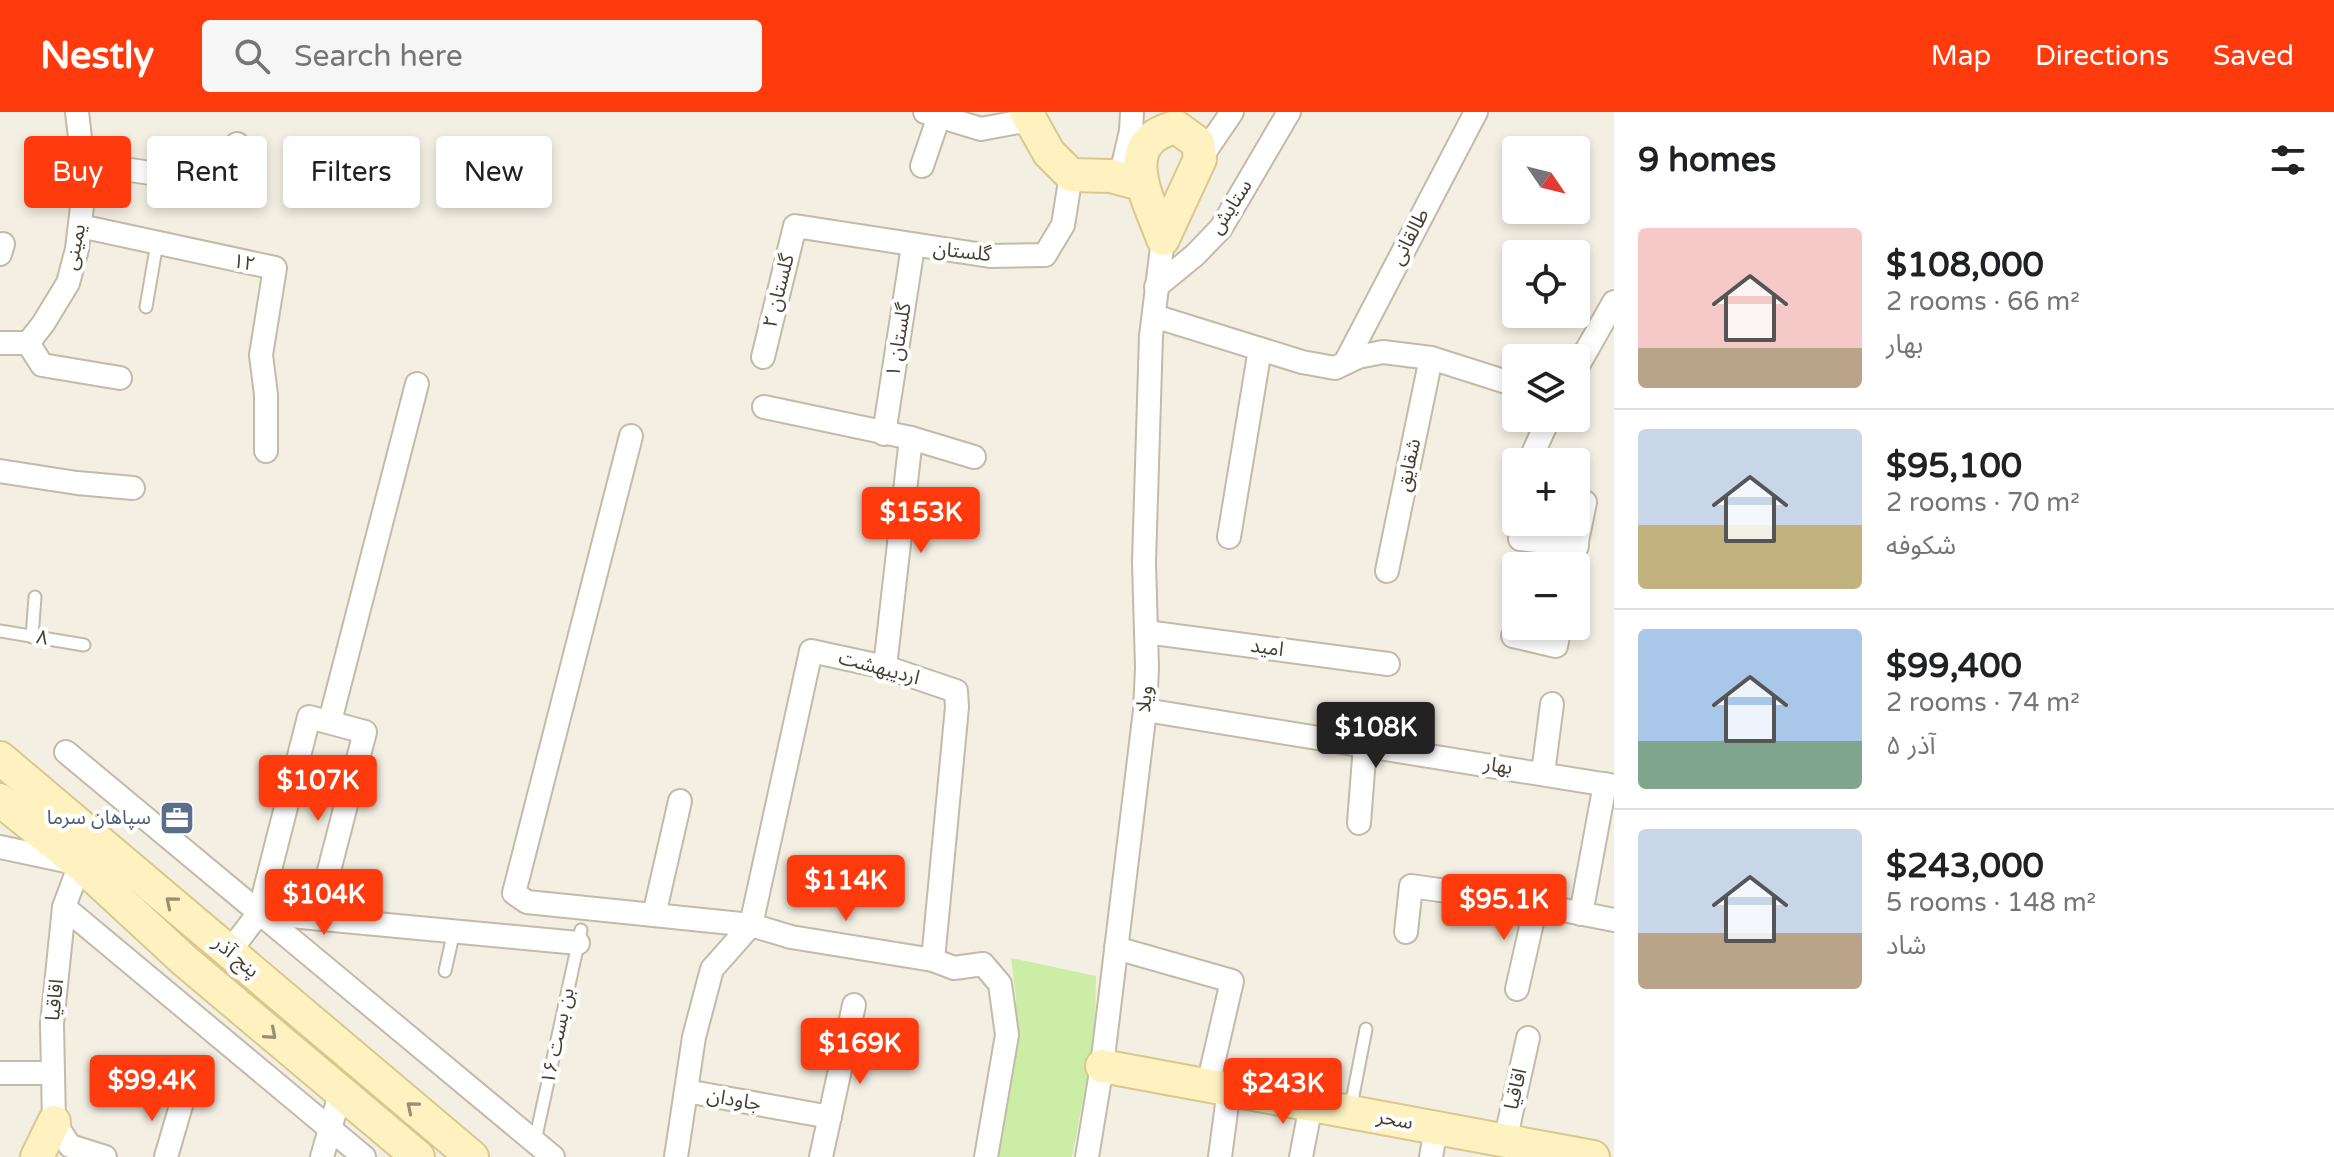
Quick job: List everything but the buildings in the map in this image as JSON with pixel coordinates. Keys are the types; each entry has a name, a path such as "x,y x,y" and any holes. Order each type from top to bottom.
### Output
{"main road":[{"path":"1028,116 1049,153 1071,175 1130,181"},
{"path":"1130,181 1147,144 1159,131 1176,127 1198,143 1200,159 1163,239"},
{"path":"1130,181 1163,239"},
{"name":"پنج آذر","path":"0,758 472,1157"},
{"name":"پنج آذر","path":"0,800 80,864 185,961 418,1157"},
{"path":"185,961 218,942"},
{"path":"239,1007 264,981"},
{"name":"سحر","path":"1102,1066 1350,1112 1433,1142 1505,1141 1554,1153 1593,1157"},
{"path":"37,1157 54,1122"}],"street":[{"name":"یمینی","path":"77,112 80,136"},
{"path":"1130,181 1132,112"},
{"path":"1200,159 1232,112"},
{"name":"ستایش","path":"1156,287 1195,255 1221,228 1289,112"},
{"name":"طالقانی","path":"1345,363 1476,112"},
{"path":"922,166 932,114 981,129 1028,116"},
{"name":"گلستان","path":"795,226 990,256 1045,255 1063,225 1071,175"},
{"name":"یمینی","path":"28,343 68,283 82,208"},
{"name":"۱۲","path":"80,226 275,268 261,355 266,395 266,451"},
{"name":"گلستان ۲","path":"763,357 795,226"},
{"name":"ویلا","path":"1087,1157 1102,1066 1145,710 1144,562 1154,316 1163,239"},
{"name":"گلستان ۱","path":"884,434 913,246"},
{"path":"1590,344 1614,302"},
{"path":"1154,316 1302,362 1335,368 1358,357 1383,352 1431,358 1502,381"},
{"path":"0,343 28,343 42,365 120,378"},
{"path":"1229,537 1260,349"},
{"name":"شقایق","path":"1387,571 1431,358"},
{"path":"330,721 417,384"},
{"path":"764,407 911,438 974,457"},
{"path":"631,436 514,893 527,902 751,925 791,937 933,960 954,968 983,964 1000,984 1007,1035 986,1157"},
{"path":"885,667 911,438"},
{"path":"0,471 133,488"},
{"path":"1520,539 1561,552"},
{"name":"امید","path":"1146,632 1388,664"},
{"path":"1530,640 1556,646 1557,640"},
{"name":"اردیبهشت","path":"676,1157 694,1037 712,969 751,925 811,651 885,667 956,691 933,960"},
{"path":"1543,773 1552,704"},
{"name":"بهار","path":"1145,710 1610,785"},
{"path":"259,913 309,717 365,732 317,917"},
{"path":"1359,823 1365,745"},
{"path":"66,752 553,1157"},
{"path":"1581,914 1610,785"},
{"path":"654,915 680,801"},
{"path":"0,847 80,864"},
{"name":"اقاقیا","path":"54,1122 52,1024 64,907 80,864"},
{"path":"1406,932 1411,886 1614,920"},
{"path":"1517,989 1536,905"},
{"path":"64,907 364,1157"},
{"path":"218,942 259,913 454,930 579,936"},
{"path":"1116,948 1232,981 1218,1087 1220,1157"},
{"path":"821,1157 854,1005"},
{"name":"اقاقیا","path":"1505,1141 1528,1038"},
{"path":"0,1073 51,1073"},
{"name":"جاودان","path":"686,1091 830,1117"},
{"path":"322,1157 340,1094"},
{"path":"166,1157 182,1102"},
{"path":"1301,1157 1311,1105"},
{"path":"54,1122 70,1146 105,1157"}],"lane":[{"path":"146,307 157,243"},
{"path":"32,637 35,597"},
{"name":"۸","path":"0,631 84,645"},
{"path":"445,971 454,930"},
{"name":"بن بست ۱۶","path":"535,1142 579,936"},
{"path":"1350,1112 1366,1029"}],"green space":[{"path":"1011,958 1096,976 1095,1039 1072,1157 991,1157 1014,1044 1016,998"}],"place":[{"name":"سپاهان سرما","path":"177,818"}]}
